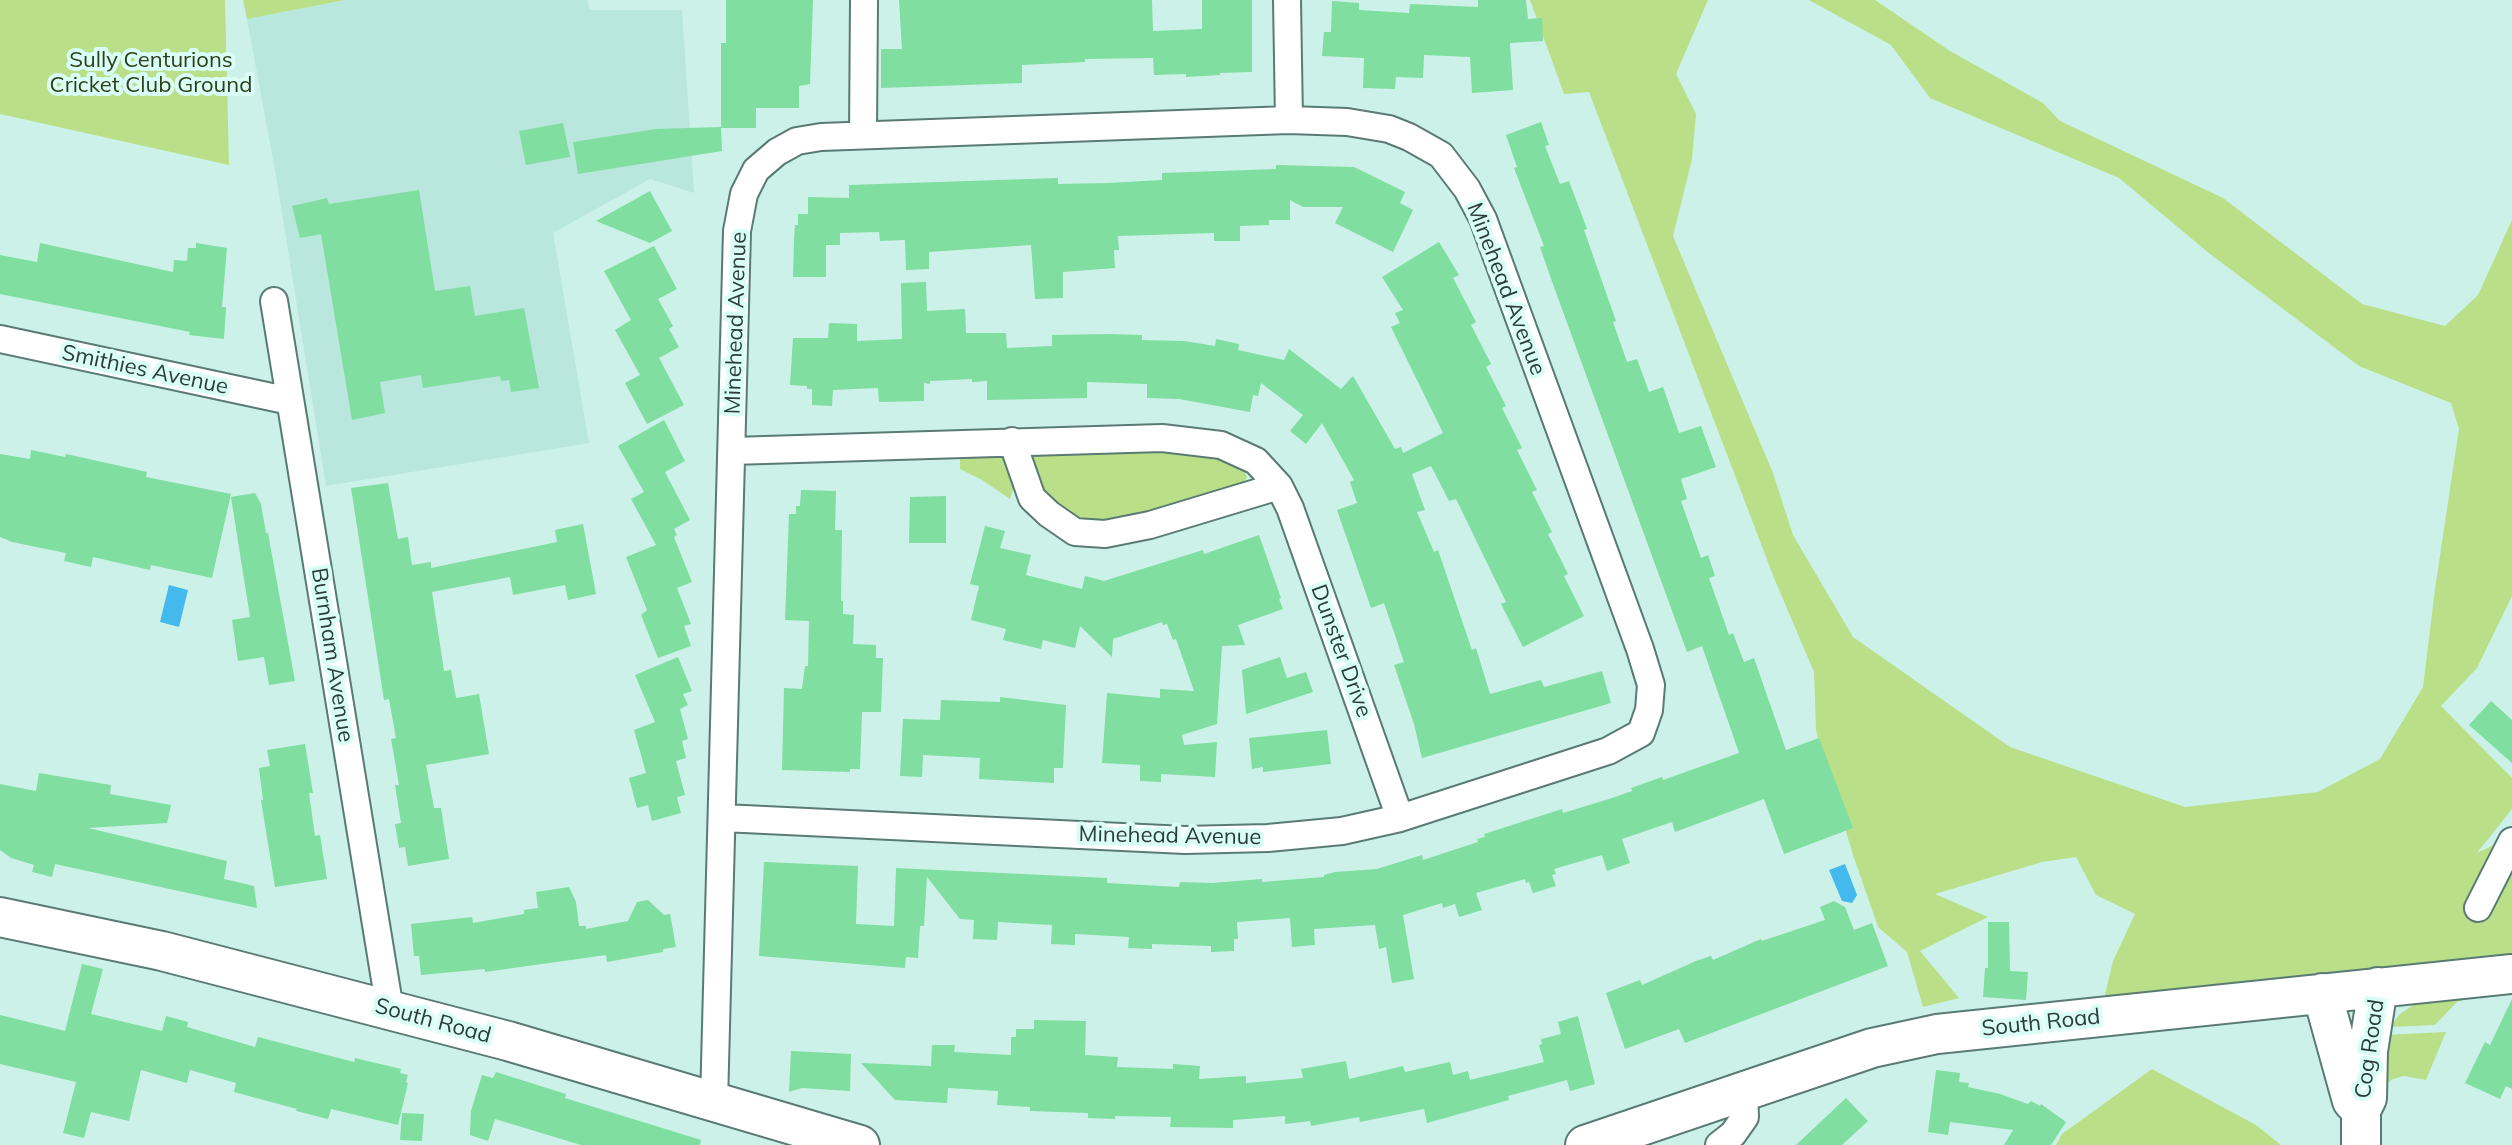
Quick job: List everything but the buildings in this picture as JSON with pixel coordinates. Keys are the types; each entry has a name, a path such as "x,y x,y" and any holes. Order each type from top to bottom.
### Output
{"main road":[{"name":"South Road","path":"0,917 162,951 508,1041 860,1145"},
{"name":"South Road","path":"1585,1145 1872,1048 1937,1034 2512,974"},
{"name":"Cog Road","path":"2361,1128 2378,987"},
{"name":"Cog Road","path":"2322,993 2361,1128"}],"street":[{"path":"863,134 864,0"},
{"path":"1287,0 1289,120"},
{"name":"Minehead Avenue","path":"714,1102 737,231 744,194 756,170 777,152 797,141 821,137 1289,120 1347,122 1389,129 1441,155 1467,189 1489,233 1640,649 1651,685 1649,710 1641,733 1608,751 1400,818 1342,831 1268,838 1185,840 723,818"},
{"name":"Burnham Avenue","path":"274,301 390,1010"},
{"name":"Smithies Avenue","path":"0,339 290,401"},
{"name":"Dunster Drive","path":"732,451 1162,438 1221,445 1256,461 1279,486 1290,508 1400,818"},
{"path":"1012,441 1032,498 1075,532 1105,534 1150,525 1279,486"},
{"path":"2478,908 2512,841"},
{"path":"1719,1145 1733,1134 1745,1117 1744,1093"}],"shaded area":[{"path":"345,0 588,0 589,10 682,10 694,193 650,179 553,233 589,443 326,486 276,176 247,19"}],"green space":[{"name":"Sully Centurions Cricket Club Ground","path":"0,0 225,0 229,165 0,114"},
{"name":"Sully Centurions Cricket Club Ground","path":"243,0 345,0 247,19"},
{"path":"1530,0 1708,0 1676,74 1696,114 1692,159 1673,236 1773,473 1793,535 1853,637 2010,747 2185,807 2318,792 2380,759 2423,687 2459,429 2451,403 2359,366 2210,254 2119,178 1930,98 1891,45 1809,0 1875,0 1950,51 2043,103 2060,121 2223,198 2362,304 2445,326 2478,295 2512,220 2512,596 2477,668 2441,706 2512,778 2512,809 2477,853 2512,836 2512,961 2103,1003 2113,961 2135,914 2096,895 2076,857 2042,862 1935,894 1988,917 1920,951 1959,998 1923,1007 1907,952 1878,927 1816,730 1814,672 1774,578 1589,92 1564,94"},
{"path":"1168,449 1212,456 1241,465 1247,477 1241,488 1127,520 1097,524 1073,519 1050,503 1030,467 1034,455 1043,451"},
{"path":"960,453 997,454 1005,460 1015,483 1010,499 960,469"},
{"path":"2464,994 2463,1000 2457,1002 2435,1025 2390,1027 2400,1014 2416,1003 2430,997"},
{"path":"2446,1032 2426,1080 2404,1076 2393,1079 2383,1087 2384,1035"},
{"path":"2152,1069 2256,1125 2281,1145 2056,1145 2062,1134"}],"water":[{"path":"169,585 188,590 179,627 160,622"},
{"path":"1845,864 1857,895 1852,903 1842,901 1829,870"}]}
